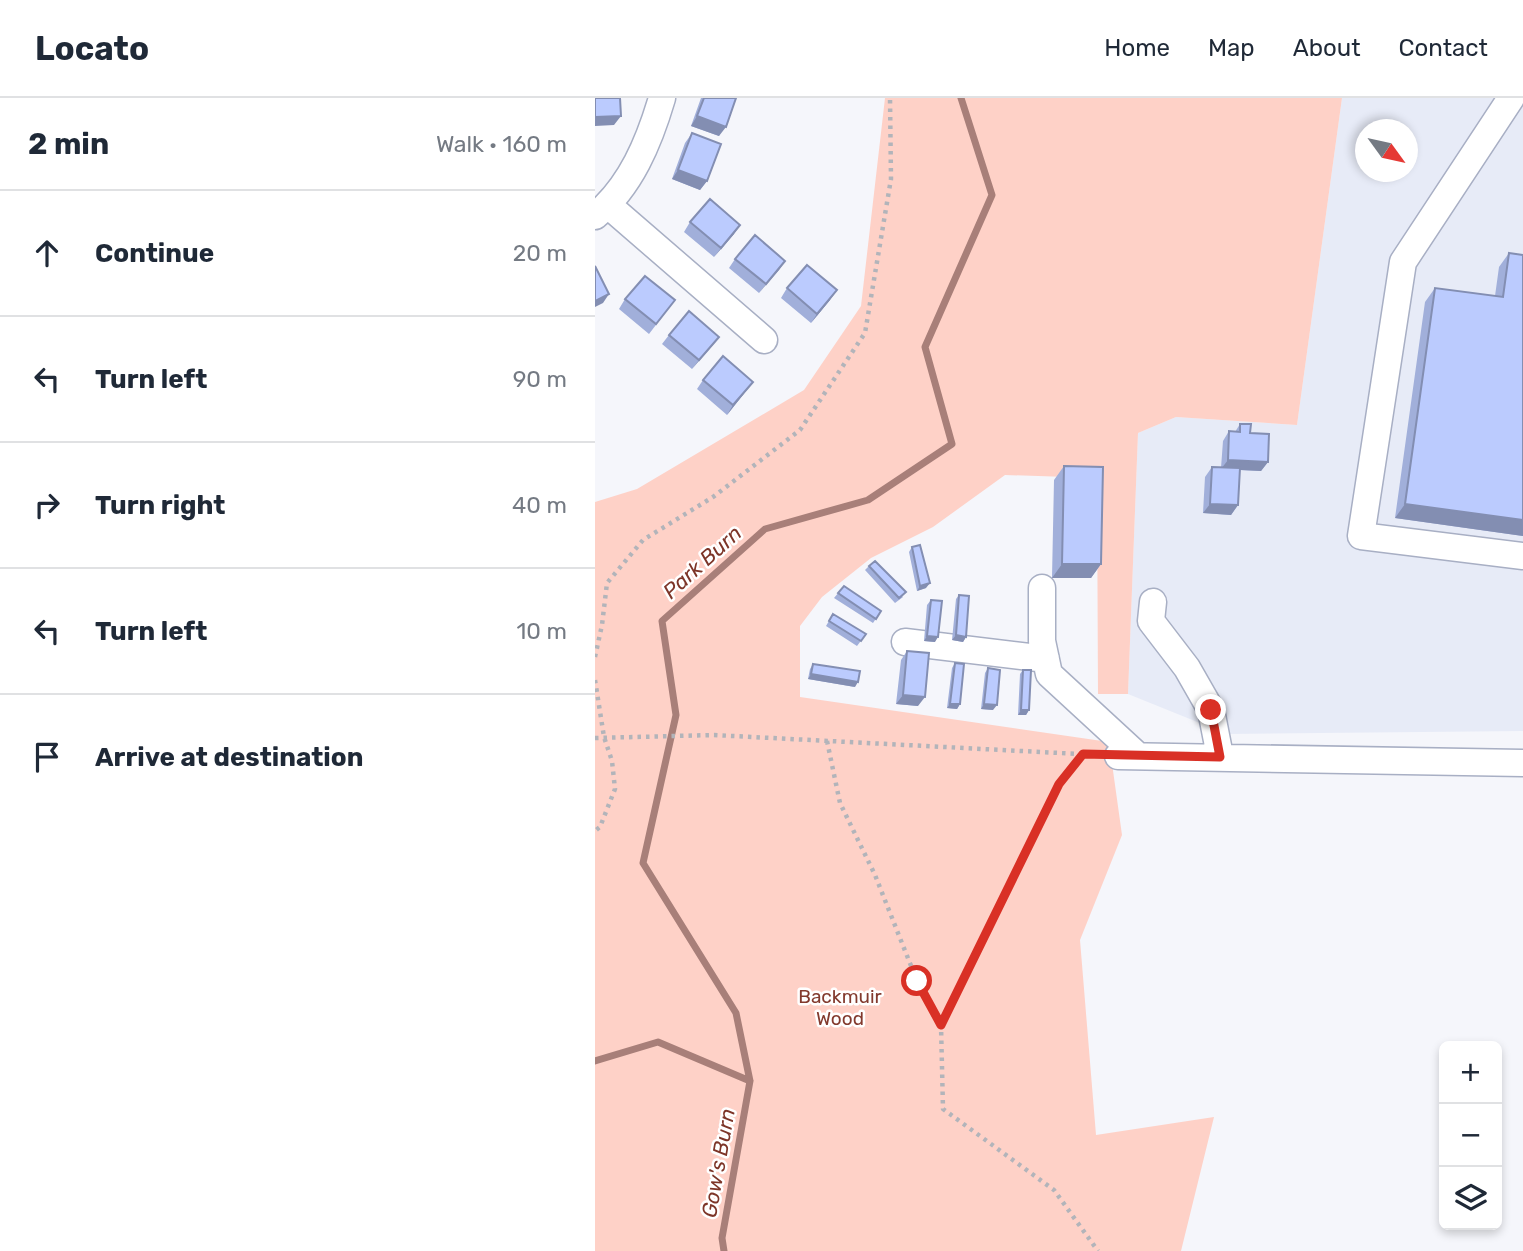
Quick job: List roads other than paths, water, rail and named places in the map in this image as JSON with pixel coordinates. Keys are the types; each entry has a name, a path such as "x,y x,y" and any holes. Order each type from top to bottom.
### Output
{"street":[{"path":"662,98 651,134 631,173 601,211 764,340"},
{"path":"1511,98 1403,262 1361,536 1523,556"},
{"path":"1042,588 1042,641 1049,674 1128,756 1523,763"},
{"path":"1153,603 1151,621 1187,667 1211,710 1220,757"},
{"path":"905,642 1046,659"}],"waterway":[{"name":"Park Burn","path":"724,1251 722,1238 750,1081 736,1013 643,863 676,715 662,621 765,529 868,500 952,444 925,347 992,195 961,98"},
{"path":"595,1061 658,1042 750,1081"}],"park label":[{"name":"Backmuir Wood","path":"840,1007"}],"water label":[{"name":"Gow's Burn","path":"718,1163"}]}
